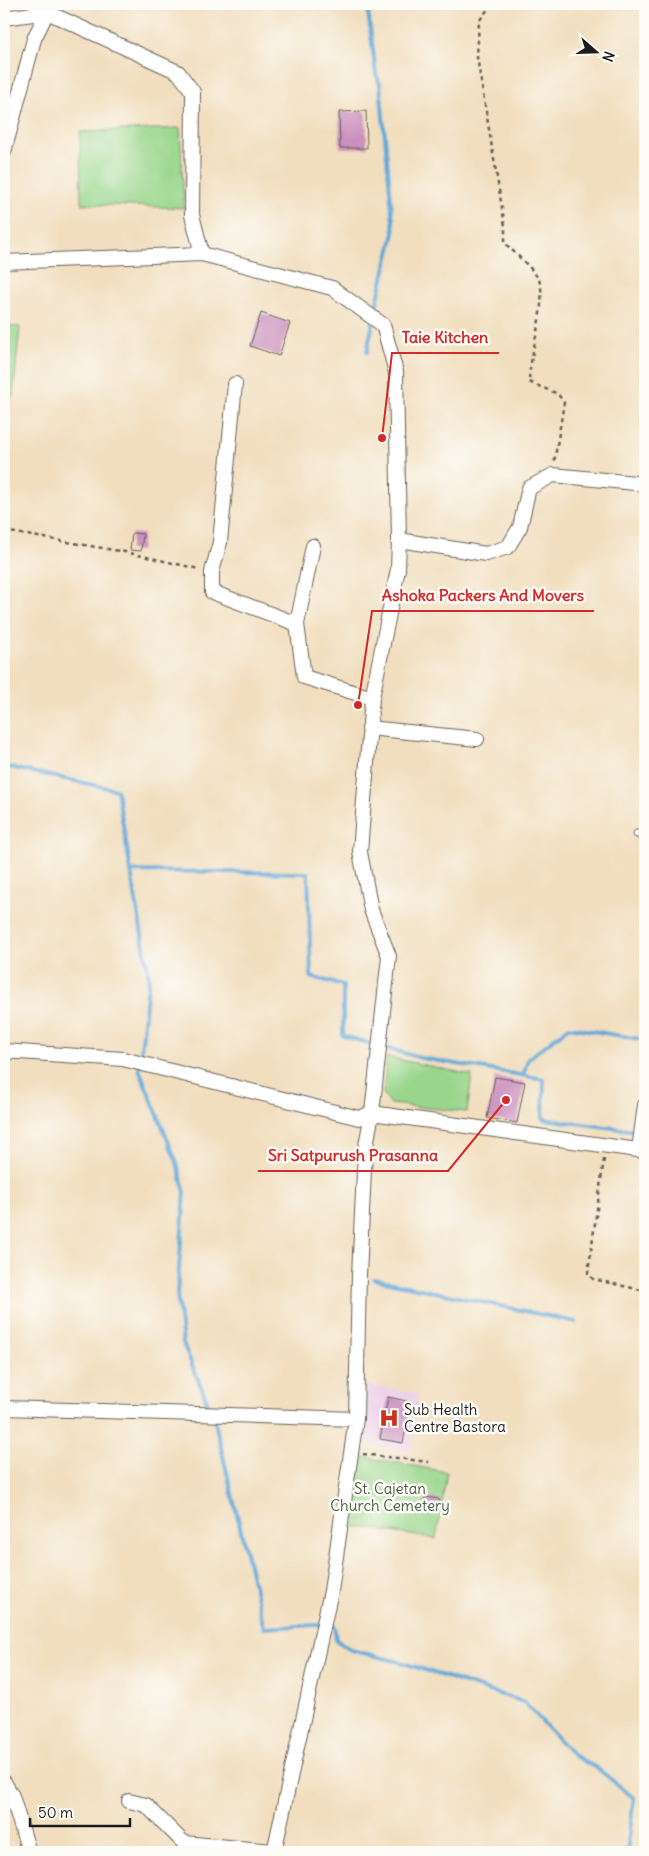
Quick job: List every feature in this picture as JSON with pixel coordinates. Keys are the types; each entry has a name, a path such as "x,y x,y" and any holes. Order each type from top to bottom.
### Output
{"street":[{"path":"4,18 16,18 48,8 178,72 193,92 192,216 202,254"},
{"path":"4,152 34,40 48,8"},
{"path":"4,262 202,254 332,288 383,325 396,372 399,540 396,577 372,698 360,852 371,910 389,956 372,1113 365,1151 358,1275 356,1419 324,1624 274,1852 184,1843 146,1805 129,1801"},
{"path":"235,384 220,542 212,572 212,592 297,624"},
{"path":"399,540 486,554 508,547 520,527 529,488 552,474 645,484"},
{"path":"313,546 297,624 304,677 372,698"},
{"path":"369,728 477,739"},
{"path":"4,1051 123,1059 358,1118 372,1113 642,1150 645,1105"},
{"path":"4,1408 356,1419"},
{"path":"4,1782 12,1796 29,1852"}],"lane":[{"path":"637,834 645,835"}],"path":[{"path":"492,4 479,21 477,57 505,226 505,243 538,278 543,292 529,369 529,382 558,394 564,403 552,474"},
{"path":"4,531 125,552 212,572"},
{"path":"606,1145 588,1272 593,1279 645,1291"},
{"path":"351,1453 429,1462"}],"shaded area":[{"path":"365,1384 418,1394 410,1451 366,1443"}],"green space":[{"path":"180,128 184,208 81,204 80,132"},
{"path":"4,326 20,327 13,396 4,395"},
{"path":"387,1057 472,1075 467,1112 390,1104 383,1093"},
{"name":"St. Cajetan Church Cemetery","path":"359,1456 447,1472 436,1539 347,1525"}],"building":[{"path":"366,111 367,148 340,148 339,112"},
{"path":"261,313 290,323 279,356 250,346"},
{"path":"132,533 143,534 141,551 130,550"},
{"path":"495,1077 525,1082 517,1123 487,1118"},
{"path":"388,1397 411,1402 403,1443 380,1439"},
{"path":"425,1497 439,1499 438,1510 423,1508"}],"waterway":[{"path":"367,4 376,74 380,84 394,233 374,315"},
{"path":"367,352 373,322"},
{"path":"4,766 117,790 149,976 139,1069 177,1163 185,1192 177,1294 183,1343 211,1411"},
{"path":"131,871 308,873 311,977 343,985 343,1036 376,1045"},
{"path":"523,1076 528,1059 569,1027 645,1040"},
{"path":"383,1047 421,1058 544,1079 543,1119 638,1131"},
{"path":"374,1279 576,1322"},
{"path":"214,1418 264,1628 334,1624 336,1640 351,1650 400,1662 524,1702 573,1755 598,1769 634,1798 627,1852"}],"place":[{"name":"Taie Kitchen","path":"382,438"},
{"name":"Ashoka Packers And Movers","path":"358,705"},
{"name":"Sri Satpurush Prasanna","path":"506,1100"},
{"name":"Sub Health Centre Bastora","path":"389,1418"}]}
